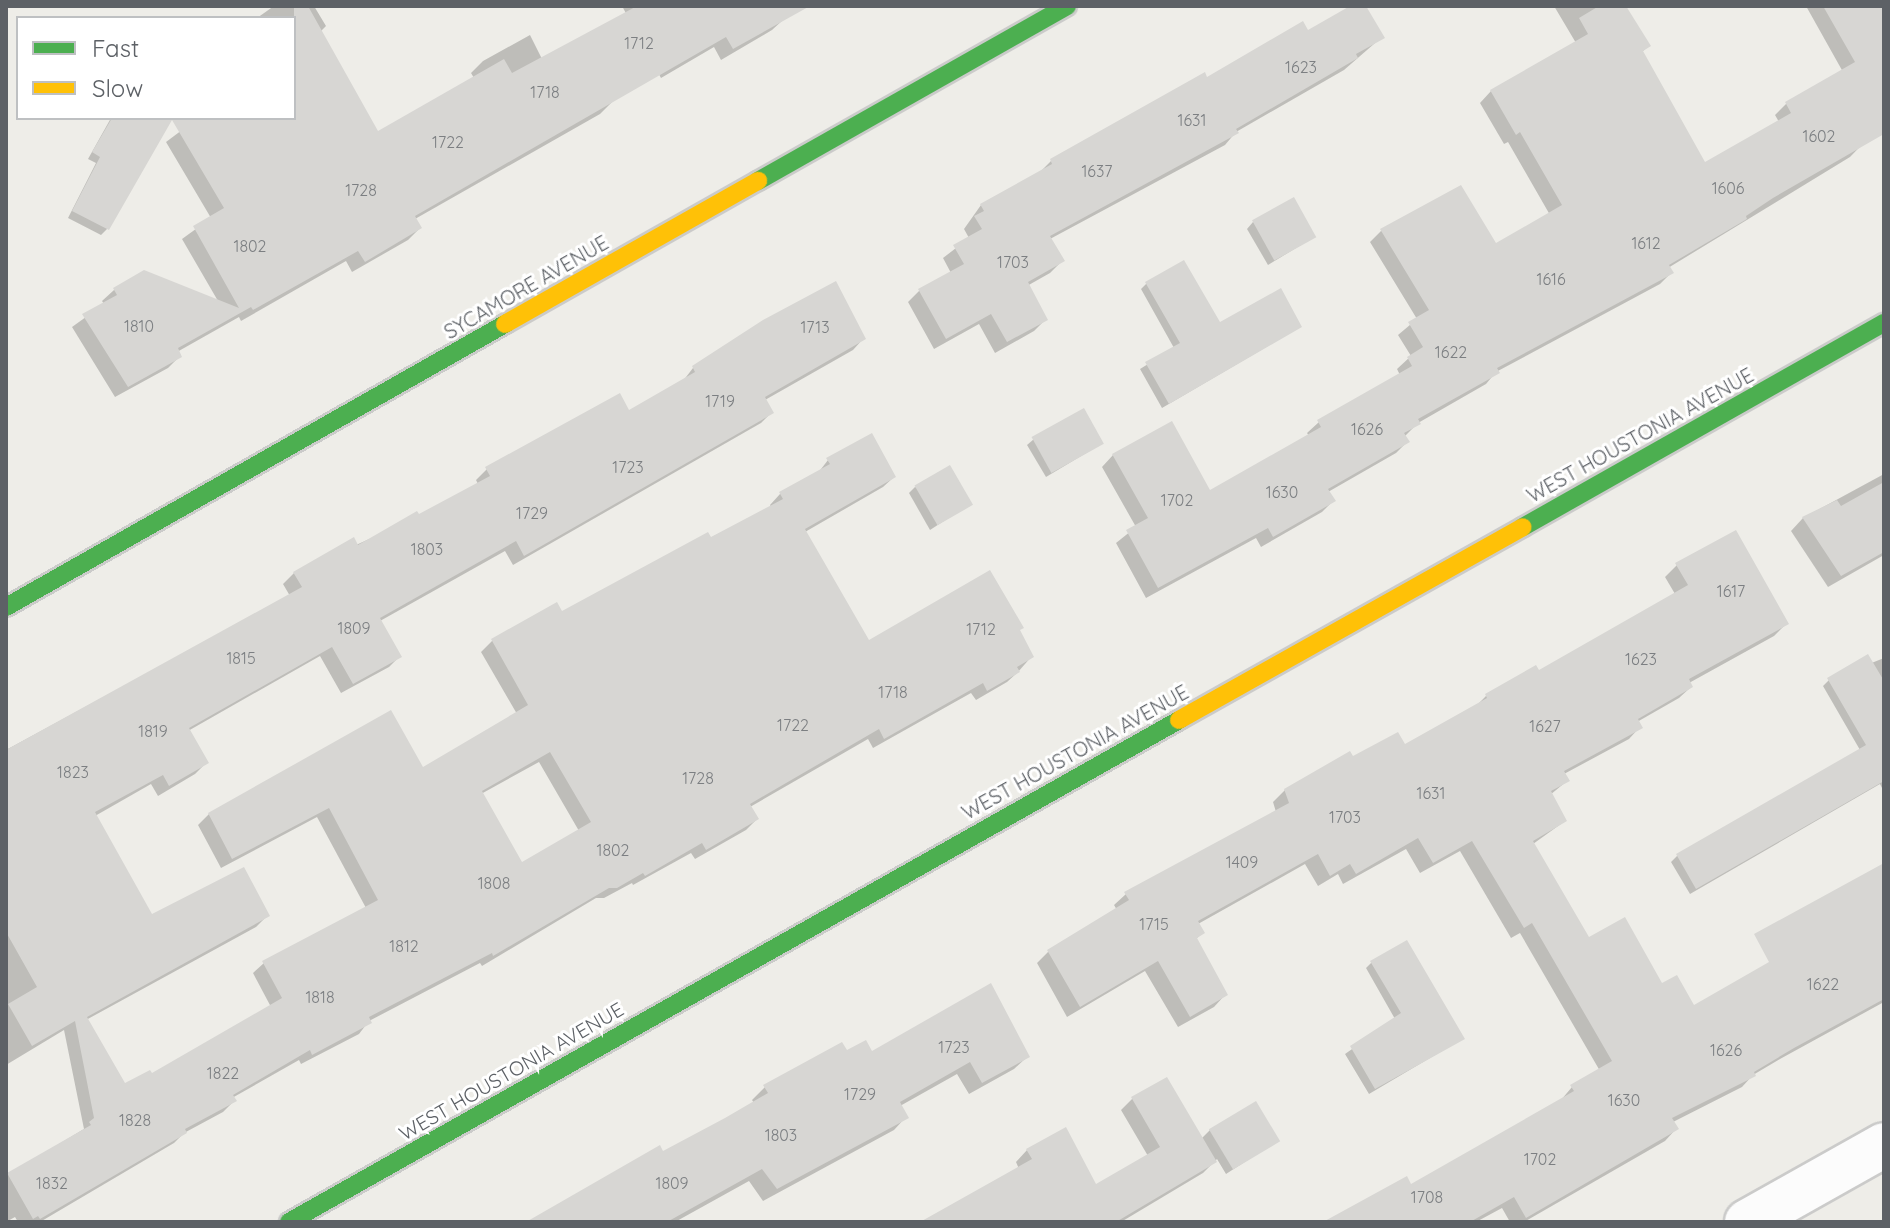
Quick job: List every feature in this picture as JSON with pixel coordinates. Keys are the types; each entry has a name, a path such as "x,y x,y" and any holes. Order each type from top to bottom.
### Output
{"street":[{"name":"SYCAMORE AVENUE","path":"6,607 1067,6"},
{"name":"WEST HOUSTONIA AVENUE","path":"289,1222 1884,323"},
{"path":"1747,1222 1884,1145"}],"building":[{"path":"294,6 308,6 378,131 504,59 512,73 637,6 810,6 733,49 726,37 415,216 422,228 365,262 358,251 253,310 251,307 178,348 182,357 128,387 82,314 117,295 113,288 144,270 239,308 193,226 224,208 172,120 296,120"},
{"path":"1350,6 1366,6 1385,38 1356,54 1358,58 1236,129 1239,133 1050,236 1065,261 1028,282 1048,320 1007,342 991,314 946,339 918,289 964,264 953,245 982,229 974,216 984,211 980,204 1052,164 1050,159 1205,72 1207,77 1303,21 1308,30"},
{"path":"1599,6 1626,6 1651,46 1643,51 1705,162 1791,113 1785,102 1855,62 1823,6 1884,6 1884,134 1773,198 1746,216 1747,219 1669,265 1674,273 1497,368 1500,373 1418,419 1421,424 1404,433 1410,442 1328,489 1336,501 1273,537 1268,528 1158,588 1126,530 1148,518 1112,454 1172,421 1210,490 1321,427 1317,420 1412,366 1407,357 1423,347 1408,322 1429,310 1380,229 1461,185 1496,243 1562,205 1520,132 1516,135 1490,90 1588,34 1579,18"},
{"path":"111,120 172,120 109,230 72,211 100,157 92,152"},
{"path":"1294,197 1316,237 1274,261 1252,220"},
{"path":"1184,260 1220,322 1281,288 1302,327 1169,404 1145,362 1180,343 1145,282"},
{"path":"836,281 866,339 765,397 774,413 524,556 516,541 380,618 402,657 353,684 332,647 189,728 209,763 169,786 163,775 95,812 152,914 244,867 270,916 87,1017 125,1083 150,1070 152,1073 282,998 262,961 378,900 329,808 232,859 208,813 391,710 423,767 528,705 491,639 557,602 562,611 708,532 711,537 783,499 779,492 830,464 826,458 872,433 896,477 805,529 869,640 990,570 1024,628 1020,630 1034,657 1017,667 1020,672 987,691 983,683 884,739 879,729 750,804 759,819 706,850 702,843 645,876 643,873 617,888 609,888 493,956 492,953 369,1017 372,1023 312,1055 310,1050 233,1095 237,1101 185,1129 187,1133 40,1219 38,1216 33,1219 7,1173 91,1125 89,1122 94,1118 75,1021 32,1046 8,1004 37,987 6,932 6,750 302,587 293,572 354,537 358,545 417,511 419,514 490,476 485,467 620,393 629,410 695,372 692,366 763,320","holes":["550,752 591,822 522,862 482,791"]},
{"path":"1084,408 1104,444 1051,473 1032,437"},
{"path":"950,465 973,505 937,525 914,486"},
{"path":"1884,482 1884,552 1841,576 1802,517 1837,500 1841,506"},
{"path":"1736,530 1789,624 1689,679 1693,687 1638,719 1643,728 1564,771 1570,781 1551,791 1567,821 1533,841 1589,937 1625,917 1662,983 1677,975 1694,1005 1769,962 1754,934 1884,863 1884,999 1754,1072 1756,1076 1672,1118 1679,1129 1526,1218 1514,1197 1470,1222 1323,1222 1407,1176 1411,1184 1574,1091 1570,1085 1612,1061 1532,923 1524,928 1472,841 1433,863 1418,838 1356,874 1350,864 1330,876 1318,854 1198,921 1205,933 1197,938 1228,995 1190,1017 1158,961 1080,1007 1047,950 1129,900 1124,892 1289,803 1284,789 1350,751 1353,756 1398,732 1405,744 1487,698 1485,694 1536,665 1539,670 1688,585 1675,563"},
{"path":"1868,654 1884,681 1884,781 1696,889 1676,854 1866,745 1827,678"},
{"path":"1407,940 1465,1039 1375,1089 1350,1046 1401,1013 1370,961"},
{"path":"991,983 1030,1057 982,1083 970,1062 900,1102 909,1118 777,1189 762,1169 667,1222 526,1222 660,1145 663,1151 725,1118 768,1093 763,1085 842,1042 847,1050 866,1040 872,1051"},
{"path":"1167,1077 1217,1162 1116,1222 920,1222 1032,1159 1026,1149 1066,1127 1096,1184 1160,1147 1131,1097"},
{"path":"1256,1101 1280,1141 1233,1170 1209,1129"}],"traffic: fast":[{"path":"758,181 1067,6"},
{"path":"1523,527 1884,323"},
{"path":"6,607 505,324"},
{"path":"289,1222 1179,720"}],"traffic: slow":[{"path":"505,324 758,181"},
{"path":"1179,720 1523,527"}]}
